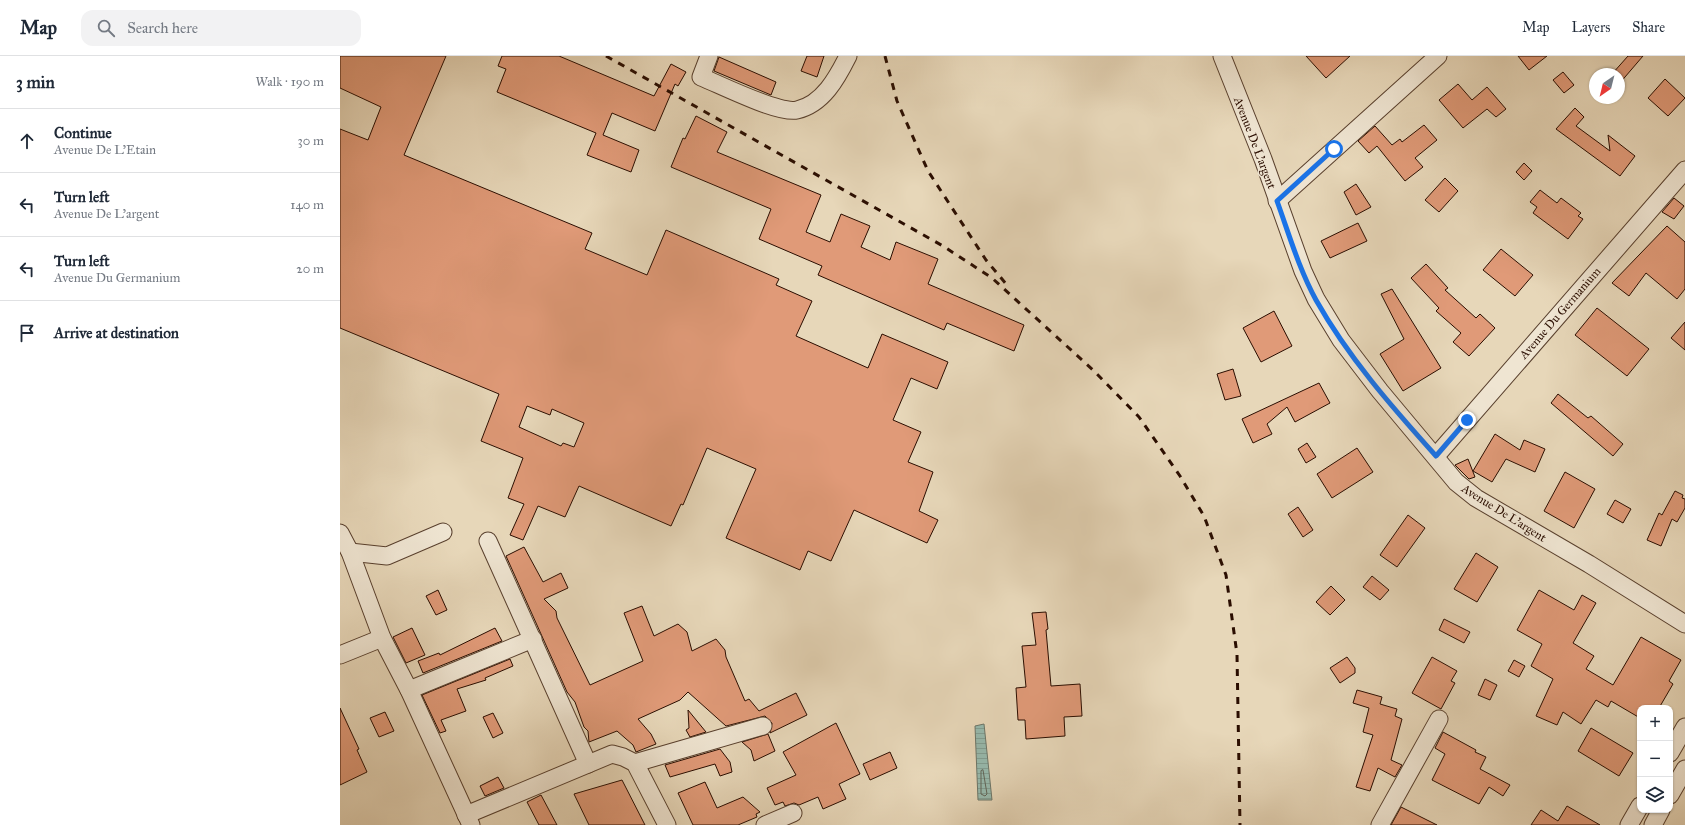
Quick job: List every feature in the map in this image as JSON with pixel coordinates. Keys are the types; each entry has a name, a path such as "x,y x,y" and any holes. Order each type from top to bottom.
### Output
{"street":[{"path":"709,56 701,77 772,106 796,110 815,102 835,82 848,56"},
{"name":"Avenue De L'argent","path":"1222,56 1263,159 1303,271 1316,299 1341,340 1380,391 1436,456 1456,482 1476,498 1589,564 1685,624"},
{"path":"1277,201 1438,56"},
{"name":"Avenue Du Germanium","path":"1436,456 1685,170"},
{"path":"350,552 387,556 443,532"},
{"path":"340,533 350,552 382,638 409,690 469,820 612,754 623,757 635,763 667,825"},
{"path":"488,541 588,764"},
{"path":"340,655 382,638"},
{"path":"409,690 533,639"},
{"path":"1380,825 1439,719"},
{"path":"635,763 763,726"},
{"path":"1673,748 1685,727"},
{"path":"1673,790 1685,769"},
{"path":"1629,825 1637,811"},
{"path":"766,825 793,813"},
{"path":"1653,825 1660,813"}],"water":[{"path":"984,724 992,800 978,800 975,726"}],"building":[{"path":"340,56 446,56 404,155 592,233 585,249 647,275 666,230 779,279 776,285 812,301 796,336 868,368 882,334 948,362 937,389 911,378 893,420 921,432 908,462 933,472 919,511 938,520 927,543 854,510 831,561 808,551 800,570 726,538 756,469 707,448 683,505 681,504 671,526 579,486 565,517 538,506 523,540 510,535 524,504 508,498 523,458 481,441 499,394 340,328 340,129 368,140 381,107 340,88","holes":["527,406 550,415 552,409 584,423 574,447 563,443 561,446 519,427"]},
{"path":"502,56 559,56 654,96 671,64 686,72 678,86 675,84 655,131 612,113 603,135 639,150 631,172 587,155 596,133 497,92 506,69 498,66"},
{"path":"807,56 824,56 817,77 801,71"},
{"path":"1306,56 1350,56 1326,78"},
{"path":"1518,56 1547,56 1529,70"},
{"path":"1628,56 1643,56 1625,77 1625,68 1617,68"},
{"path":"719,57 776,82 771,95 714,71"},
{"path":"1563,72 1574,85 1564,93 1553,80"},
{"path":"1665,79 1685,98 1668,116 1648,98"},
{"path":"1458,84 1472,100 1487,87 1506,109 1496,117 1487,109 1463,128 1439,100"},
{"path":"1575,108 1584,117 1576,126 1610,151 1608,135 1635,156 1620,176 1556,129"},
{"path":"696,116 727,132 717,152 821,195 806,232 830,242 841,214 870,226 861,247 890,260 896,242 938,259 928,284 1024,325 1014,351 947,323 944,330 818,275 822,266 759,239 771,209 671,167 683,138 685,139"},
{"path":"1424,125 1437,140 1415,158 1423,167 1405,181 1377,146 1369,153 1358,141 1375,126 1392,145 1400,139 1402,142"},
{"path":"1524,163 1532,171 1524,180 1516,172"},
{"path":"1445,178 1458,191 1439,212 1425,200"},
{"path":"1356,184 1371,207 1356,215 1344,192"},
{"path":"1540,190 1557,203 1561,198 1581,213 1578,216 1583,219 1568,239 1533,213 1537,207 1530,202"},
{"path":"1674,198 1684,206 1674,219 1662,212"},
{"path":"1358,223 1367,241 1330,258 1321,241"},
{"path":"1667,226 1685,242 1685,289 1677,299 1646,273 1629,296 1612,283"},
{"path":"1501,249 1533,275 1515,296 1483,270"},
{"path":"1426,264 1448,288 1445,290 1476,318 1480,314 1495,328 1469,356 1453,342 1461,333 1436,311 1439,308 1411,278"},
{"path":"1392,289 1441,368 1403,391 1380,354 1404,339 1381,294"},
{"path":"1597,308 1649,349 1627,376 1575,335"},
{"path":"1274,311 1292,346 1261,362 1243,328"},
{"path":"1685,322 1685,350 1671,338"},
{"path":"1233,369 1241,396 1225,400 1217,374"},
{"path":"1319,383 1330,403 1295,422 1287,407 1267,424 1272,434 1253,443 1242,419"},
{"path":"1558,394 1588,418 1591,416 1623,444 1613,456 1551,403"},
{"path":"1495,434 1520,450 1524,440 1545,449 1535,472 1506,459 1492,482 1473,471"},
{"path":"1307,443 1316,457 1306,463 1298,449"},
{"path":"1357,448 1373,472 1332,498 1317,474"},
{"path":"1468,459 1475,477 1469,479 1455,465"},
{"path":"1565,472 1595,489 1574,528 1544,511"},
{"path":"1675,491 1683,495 1682,498 1685,499 1685,508 1677,522 1672,519 1661,546 1647,540 1659,513 1662,515"},
{"path":"1615,500 1631,509 1623,523 1607,514"},
{"path":"1298,507 1313,530 1303,537 1288,514"},
{"path":"1408,515 1425,528 1397,567 1380,555"},
{"path":"524,547 543,582 561,573 568,588 544,599 556,611 557,618 590,685 643,661 624,613 642,606 654,636 678,624 687,632 692,651 716,639 725,650 726,657 745,701 749,699 759,711 796,693 807,715 770,733 772,723 765,716 726,726 688,692 680,700 638,719 651,734 656,744 636,752 633,745 617,731 589,742 588,731 584,727 575,702 567,692 506,556"},
{"path":"1476,553 1498,567 1477,602 1454,589"},
{"path":"1372,576 1389,590 1380,600 1363,587"},
{"path":"1331,586 1345,600 1330,615 1316,602"},
{"path":"438,590 447,610 436,615 426,596"},
{"path":"1539,590 1574,610 1582,595 1596,603 1573,643 1594,656 1586,669 1613,685 1641,637 1681,660 1669,681 1673,684 1661,705 1637,705 1637,716 1611,701 1608,707 1596,700 1581,724 1563,712 1557,725 1536,716 1553,679 1531,666 1542,644 1517,630"},
{"path":"1046,612 1048,629 1046,630 1051,686 1080,684 1082,716 1064,717 1065,736 1026,739 1025,720 1018,720 1016,688 1026,687 1022,646 1036,645 1032,613"},
{"path":"1444,619 1470,632 1464,643 1439,630"},
{"path":"412,628 425,655 406,663 393,637"},
{"path":"495,628 502,641 423,673 418,661 439,653 440,655"},
{"path":"1347,657 1355,668 1355,673 1340,683 1330,668"},
{"path":"1432,657 1457,671 1451,681 1455,683 1441,709 1412,693"},
{"path":"510,659 513,666 485,678 486,680 457,689 466,711 441,720 446,731 440,733 422,695"},
{"path":"1514,660 1525,666 1519,677 1508,671"},
{"path":"1485,679 1497,685 1490,700 1478,695"},
{"path":"1357,690 1382,697 1380,704 1397,709 1395,716 1402,719 1391,760 1402,765 1395,777 1378,768 1370,791 1356,787 1373,735 1363,732 1369,708 1353,703"},
{"path":"340,708 359,749 357,750 367,772 340,785"},
{"path":"688,710 706,732 690,737 686,730 689,728"},
{"path":"385,712 394,731 379,737 370,718"},
{"path":"493,713 503,733 493,738 483,717"},
{"path":"836,723 860,774 839,784 846,799 823,809 818,797 799,805 794,803 785,806 783,802 775,805 767,788 796,775 783,752"},
{"path":"1591,728 1633,753 1619,776 1578,751"},
{"path":"1443,732 1476,750 1475,752 1486,757 1480,769 1510,785 1503,796 1489,787 1479,804 1432,780 1445,754 1435,748"},
{"path":"768,734 775,751 754,761 751,750 742,742"},
{"path":"720,749 730,762 732,772 720,776 715,764 670,777 665,765"},
{"path":"890,752 897,768 870,780 863,764"},
{"path":"498,777 504,788 485,796 480,786"},
{"path":"622,780 645,825 589,825 574,794"},
{"path":"705,782 717,808 743,797 760,812 756,814 757,817 738,825 693,825 678,793"},
{"path":"541,795 557,825 539,825 527,802"},
{"path":"1567,806 1600,825 1531,825 1541,810 1558,821"},
{"path":"1401,807 1437,825 1391,825"}],"railway":[{"path":"606,56 943,246 992,278 1093,370 1139,417 1180,476 1204,516 1226,575 1237,654 1240,825"},
{"path":"885,56 897,101 928,171 986,260 1007,285"}],"route":[{"path":"1334,149 1277,201 1303,271 1316,299 1341,340 1380,391 1436,456 1467,420"}]}
